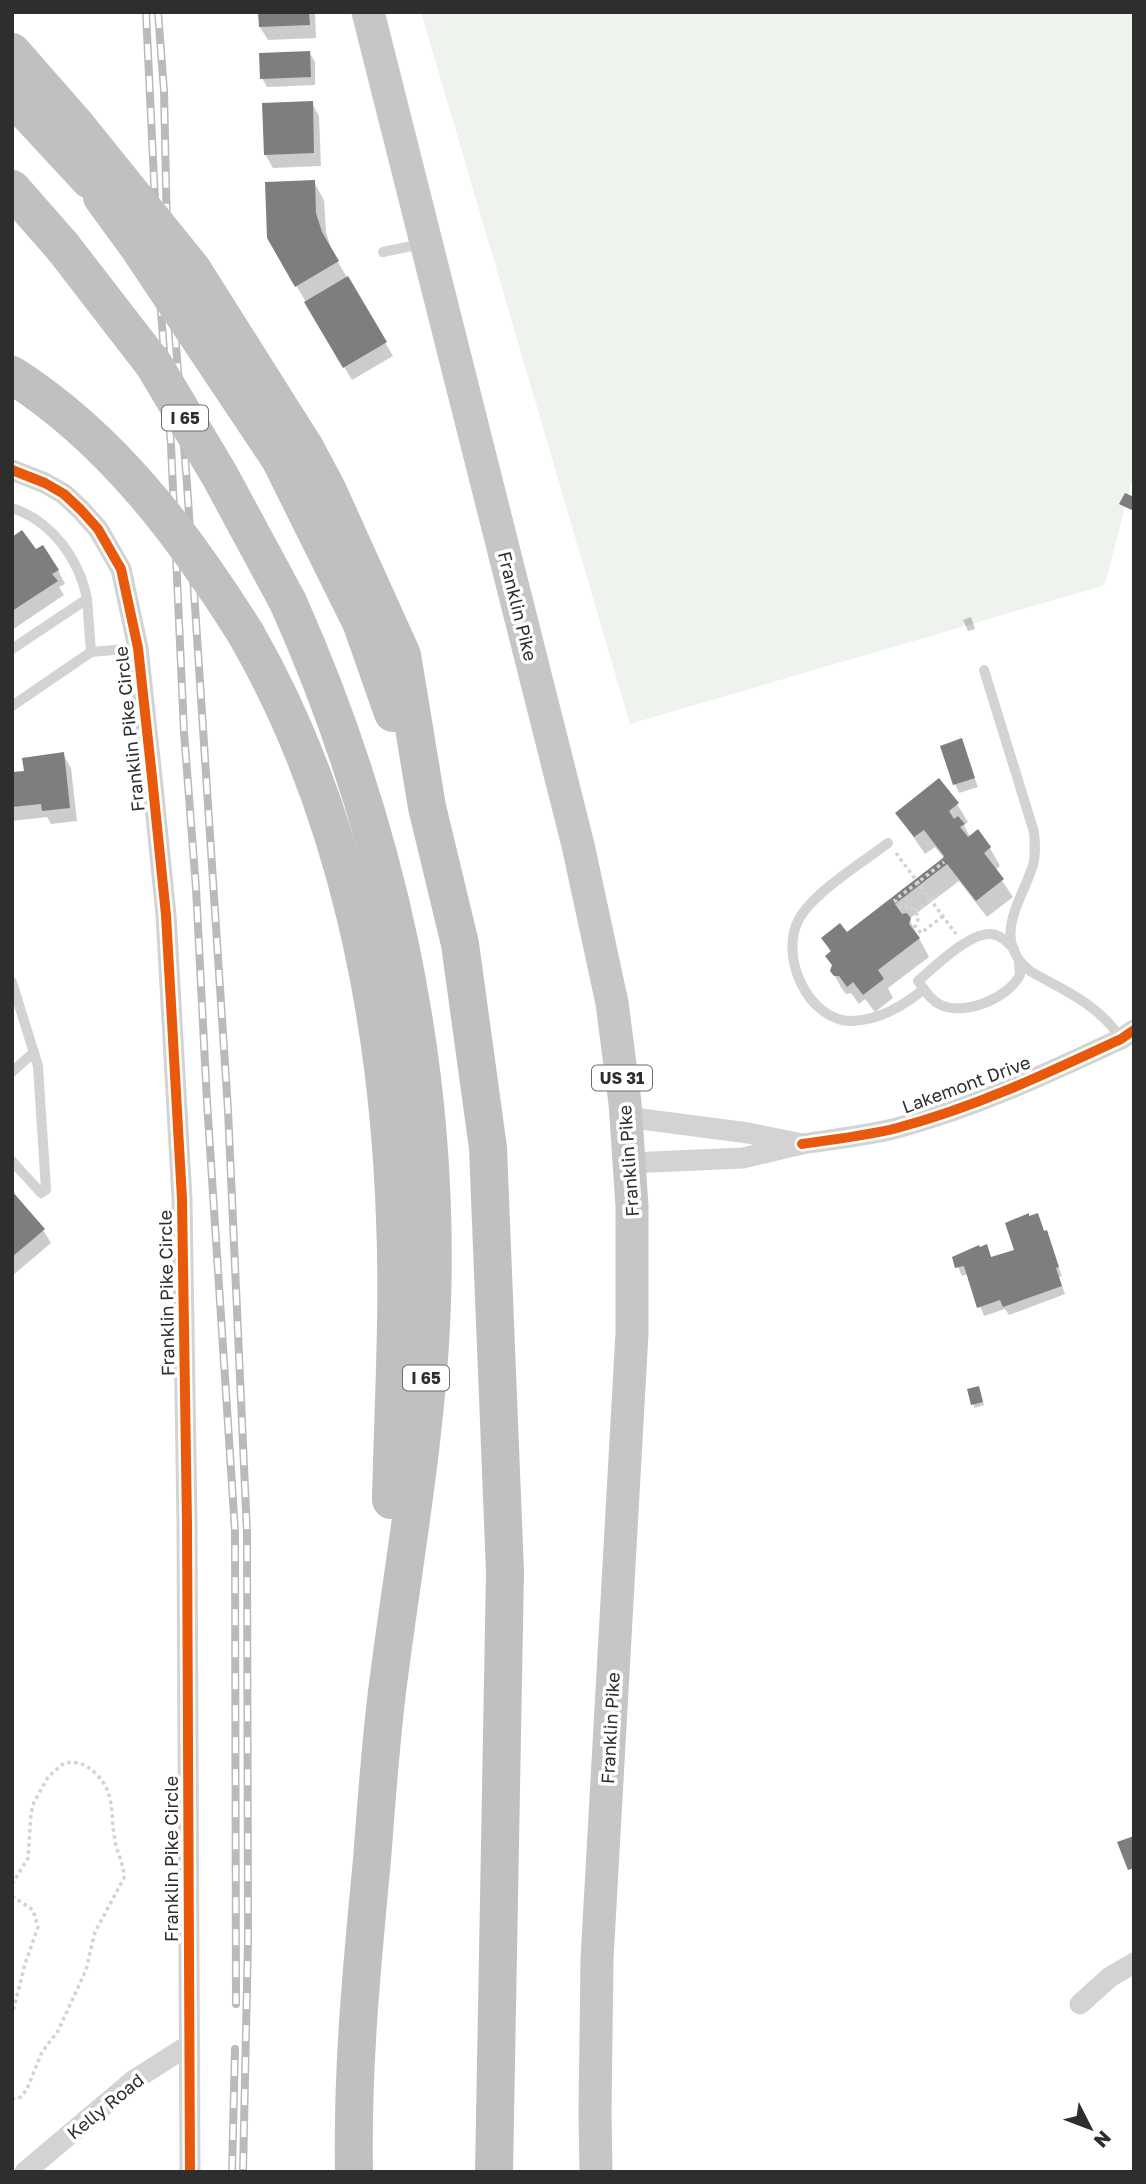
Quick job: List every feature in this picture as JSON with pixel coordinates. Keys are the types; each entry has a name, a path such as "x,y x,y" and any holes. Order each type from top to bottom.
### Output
{"highway":[{"path":"12,52 75,124 191,269 292,453 361,622 427,807 460,944 488,1148 505,1571 494,2172"},
{"path":"12,96 90,180 292,453"},
{"name":"I 65","path":"12,189 62,246 154,365 220,476 288,602 346,745 375,842 406,972 425,1106 433,1240 431,1329 416,1474 389,1675 358,2010 354,2172"},
{"path":"12,375 77,424 127,472 190,550 246,634 288,714 324,808 352,905 368,977 382,1065 394,1205 397,1290 389,1675"}],"main road":[{"name":"Franklin Pike","path":"368,12 581,858 612,1003 626,1117 630,1163 632,1333 597,1959 596,2172"}],"street":[{"name":"Franklin Pike Circle","path":"12,470 24,473 64,494 99,528 121,569 138,648 166,915 182,1199 187,1537 190,2172"},
{"name":"Lakemont Drive","path":"630,1163 743,1158 802,1144 895,1128 1015,1088 1127,1034"},
{"name":"Lakemont Drive","path":"626,1117 748,1133 802,1144"},
{"path":"1080,2004 1110,1978 1134,1962"},
{"name":"Kelly Road","path":"25,2172 134,2080 189,2046"}],"lane":[{"path":"383,252 426,243"},
{"path":"12,508 40,522 57,537 81,576 91,652"},
{"path":"12,649 86,599"},
{"path":"12,706 91,652 138,648"},
{"path":"984,670 1034,832 1033,866 1012,918 1020,975 1004,992"},
{"path":"888,843 820,895 803,912 792,936 794,966 805,990 815,1002 826,1011 850,1021 883,1015 923,989"},
{"path":"1045,980 1024,983 977,1005 953,1008 936,1003 918,981 964,944 988,934 1002,938 1030,971 1097,1010 1127,1034"},
{"path":"12,982 38,1066 46,1190 41,1193 12,1161"},
{"path":"12,1072 34,1052"}],"path":[{"path":"888,843 964,944"},
{"path":"943,916 921,933 915,926 919,917 910,906 900,907 895,900 944,862"},
{"path":"915,912 937,894"},
{"path":"12,1884 28,1857 31,1813 48,1777 64,1763 80,1763 89,1767 102,1779 109,1793 115,1841 124,1868 124,1878 95,1932 86,1970 58,2031 41,2052 27,2089 21,2097 12,2099"},
{"path":"12,1896 33,1910 38,1927 12,2015"}],"shaded area":[{"path":"421,12 1134,12 1134,472 1105,585 630,724"}],"building":[{"path":"258,12 309,12 310,25 259,27"},
{"path":"310,51 311,77 260,79 259,53"},
{"path":"313,101 314,153 264,155 262,103"},
{"path":"315,180 316,213 322,232 339,261 295,287 267,238 265,182"},
{"path":"348,276 387,342 343,368 304,302"},
{"path":"1125,493 1134,497 1134,511 1119,504"},
{"path":"22,530 36,549 43,545 59,570 52,574 58,581 12,611 12,537"},
{"path":"962,738 975,778 953,785 940,746"},
{"path":"64,752 70,808 42,811 41,804 12,807 12,772 24,771 22,758"},
{"path":"939,778 959,803 949,811 954,819 958,816 965,824 960,827 968,837 978,829 991,847 984,853 1004,879 976,901 947,864 895,904 902,914 907,913 911,918 909,924 920,938 878,970 884,979 863,995 853,982 847,987 839,976 834,976 830,971 832,965 825,956 831,951 821,938 840,923 847,932 943,858 924,830 914,837 895,813"},
{"path":"12,1191 45,1229 12,1257"},
{"path":"1029,1213 1029,1216 1038,1213 1044,1231 1047,1230 1062,1286 1003,1307 1000,1300 977,1308 964,1266 955,1268 952,1257 987,1244 991,1257 1014,1250 1005,1223"},
{"path":"979,1386 983,1402 971,1405 967,1389"},
{"path":"1134,1836 1134,1868 1128,1870 1117,1842"}],"railway":[{"path":"146,12 159,285 171,445 184,732 235,1531 236,2004"},
{"path":"158,12 164,91 167,232 187,484 228,1110 247,1533 248,1938 243,2172"},
{"path":"232,2172 235,2049"}],"cycle path":[{"path":"12,470 64,494 98,529 121,569 138,648 152,777 166,915 182,1199 187,1523 190,2172"},
{"path":"802,1144 885,1131 926,1120 1011,1088 1121,1039 1134,1030"}]}
